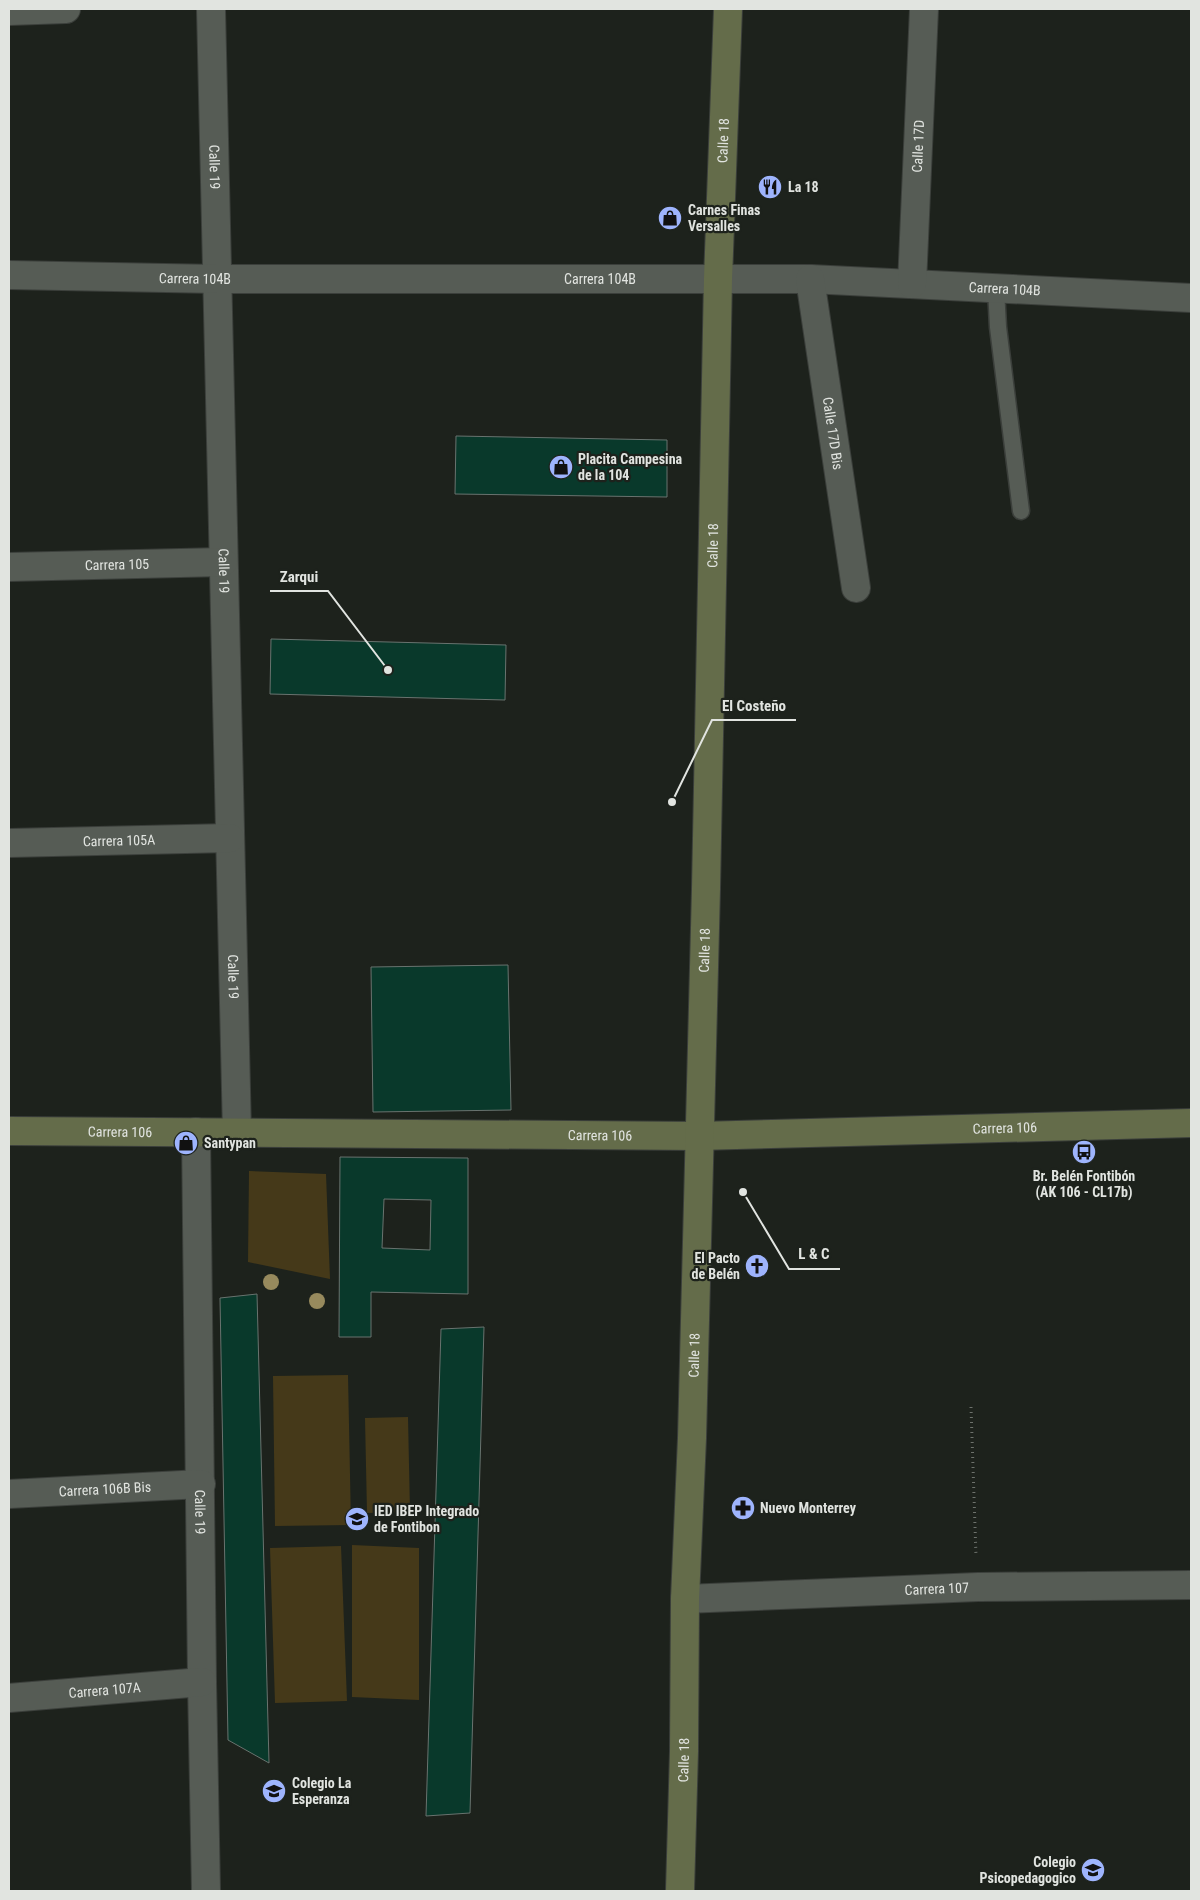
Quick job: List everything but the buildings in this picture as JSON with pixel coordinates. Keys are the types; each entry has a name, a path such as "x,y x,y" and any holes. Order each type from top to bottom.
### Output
{"street":[{"path":"9,11 66,9"},
{"name":"Calle 19","path":"211,9 237,1133"},
{"name":"Calle 18","path":"680,1891 684,1751 685,1599 692,1428 706,879 718,279 728,9"},
{"name":"Calle 17D","path":"912,284 924,9"},
{"name":"Carrera 104B","path":"9,275 217,279 810,279 1191,298"},
{"name":"Calle 17D Bis","path":"810,279 856,588"},
{"name":"Carrera 105","path":"9,567 223,562"},
{"name":"Carrera 105A","path":"9,843 230,838"},
{"name":"Carrera 106","path":"9,1131 699,1136 1191,1123"},
{"name":"Calle 19","path":"196,1132 206,1891"},
{"name":"Carrera 106B Bis","path":"9,1494 201,1484"},
{"name":"Carrera 107","path":"685,1599 978,1587 1191,1585"},
{"name":"Carrera 107A","path":"9,1698 202,1682"}],"lane":[{"path":"996,289 998,327 1021,511"}],"path":[{"path":"971,1407 978,1587"}],"shaded area":[{"path":"249,1171 326,1174 330,1279 248,1262"},
{"path":"348,1375 351,1525 275,1526 273,1376"},
{"path":"408,1417 410,1512 367,1513 365,1418"},
{"path":"352,1545 419,1548 419,1700 352,1697"},
{"path":"341,1546 347,1701 275,1703 270,1548"}],"place":[{"name":"La 18","path":"770,187"},
{"name":"Carnes Finas Versalles","path":"670,218"},
{"name":"Placita Campesina de la 104","path":"561,467"},
{"name":"Zarqui","path":"388,670"},
{"name":"El Costeño","path":"672,802"},
{"name":"Santypan","path":"186,1143"},
{"name":"Br. Belén Fontibón (AK 106 - CL17b)","path":"1084,1152"},
{"name":"L & C","path":"743,1192"},
{"name":"El Pacto de Belén","path":"757,1266"},
{"name":"Nuevo Monterrey","path":"743,1508"},
{"name":"IED IBEP Integrado de Fontibon","path":"357,1519"},
{"name":"Colegio La Esperanza","path":"274,1791"},
{"name":"Colegio Psicopedagogico","path":"1093,1870"}]}
